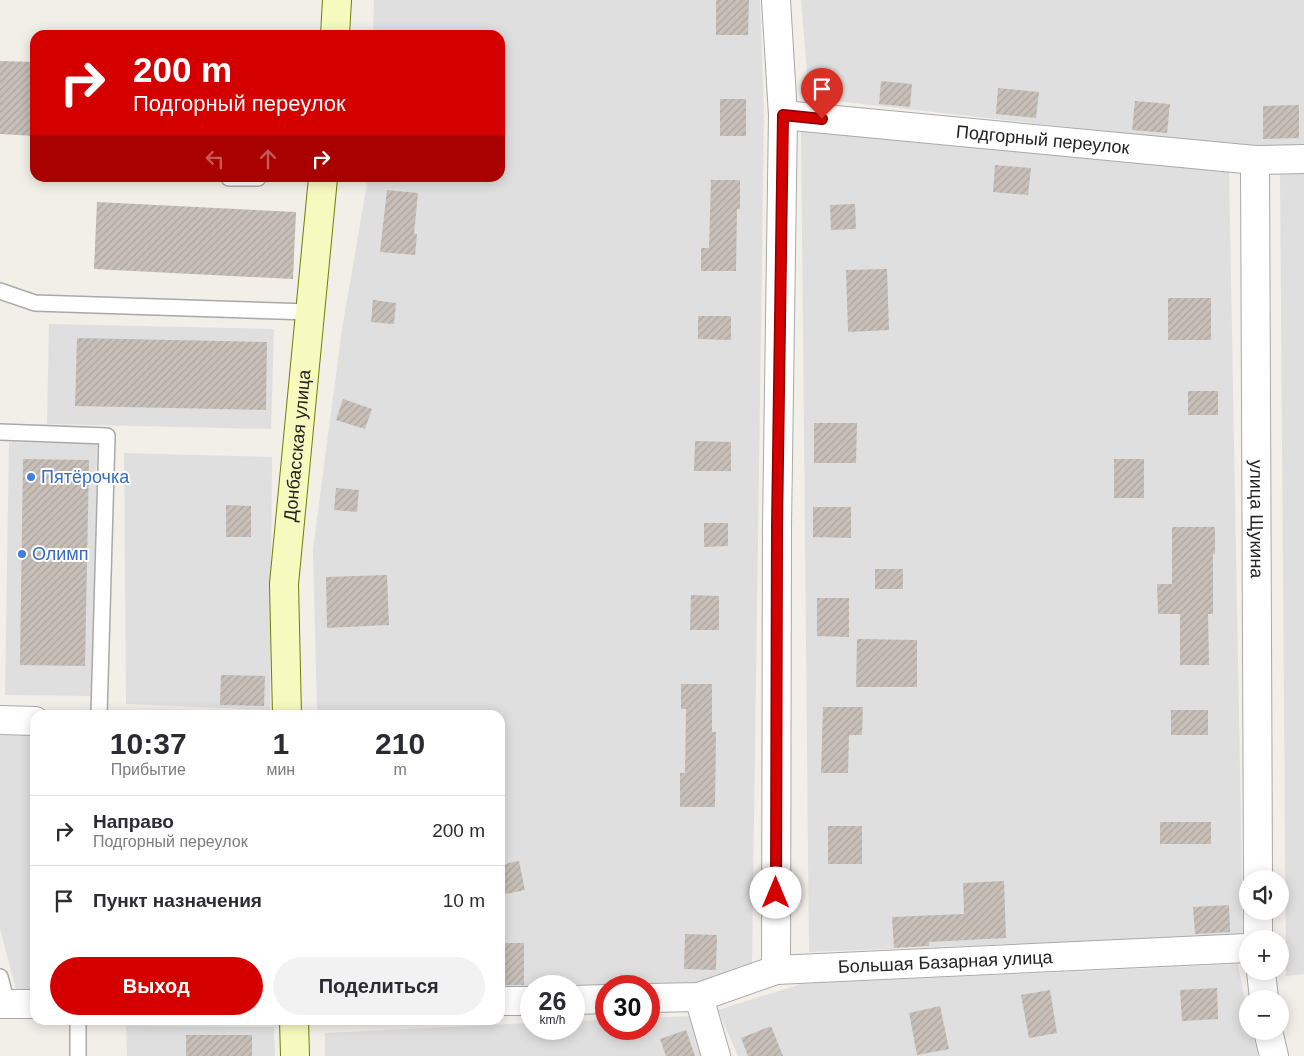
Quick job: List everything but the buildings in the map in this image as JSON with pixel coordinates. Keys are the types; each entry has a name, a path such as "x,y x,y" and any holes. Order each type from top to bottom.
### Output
{"street":[{"path":"335,30 336,0"},
{"path":"776,0 783,115 777,537 776,970"},
{"name":"Подгорный переулок","path":"783,115 1255,160 1304,159"},
{"name":"улица Щукина","path":"1255,160 1258,870"},
{"name":"Донбасская улица","path":"287,710 284,584 323,182"},
{"path":"0,720 30,721"},
{"name":"Большая Базарная улица","path":"660,998 699,997 776,970 1239,948"},
{"path":"699,997 716,1056"},
{"path":"505,1001 520,1000"},
{"path":"3,1004 30,1004"},
{"path":"294,1025 295,1056"},
{"path":"1270,1040 1274,1056"}],"lane":[{"path":"0,291 35,303 310,312"},
{"path":"0,432 108,436 99,710"},
{"path":"0,977 3,1004"},
{"path":"78,1025 78,1056"}],"shaded area":[{"path":"374,0 760,0 764,115 752,963 693,987 660,987 660,975 595,975 595,987 585,988 585,975 520,975 520,989 505,990 505,710 317,710 313,549 342,329 367,182 505,182 505,30 373,30"},
{"path":"801,0 1304,0 1304,147 1254,148 809,98"},
{"path":"801,128 1229,169 1242,870 1239,870 1239,920 1243,920 1243,930 1239,930 1239,935 809,952"},
{"path":"1280,173 1304,173 1304,974 1289,976 1289,930 1286,930 1286,920 1289,920 1289,870 1285,870"},
{"path":"49,324 274,329 271,429 47,424"},
{"path":"9,442 97,444 93,696 5,695"},
{"path":"124,453 272,457 270,710 126,704"},
{"path":"0,735 30,735 30,989 16,989 0,929"},
{"path":"1238,964 1239,980 1241,980 1243,990 1239,990 1239,1040 1254,1040 1258,1056 738,1056 718,1010 801,984"},
{"path":"690,1016 707,1056 325,1056 325,1033 520,1024 520,1040 585,1040 585,1021 595,1020 595,1040 660,1040 660,1017"},
{"path":"126,1026 274,1027 275,1056 127,1056"}],"place":[{"name":"Пятёрочка","path":"31,477"},
{"name":"Олимп","path":"22,554"}],"route":[{"path":"776,893 777,527 783,115 822,119"}]}
